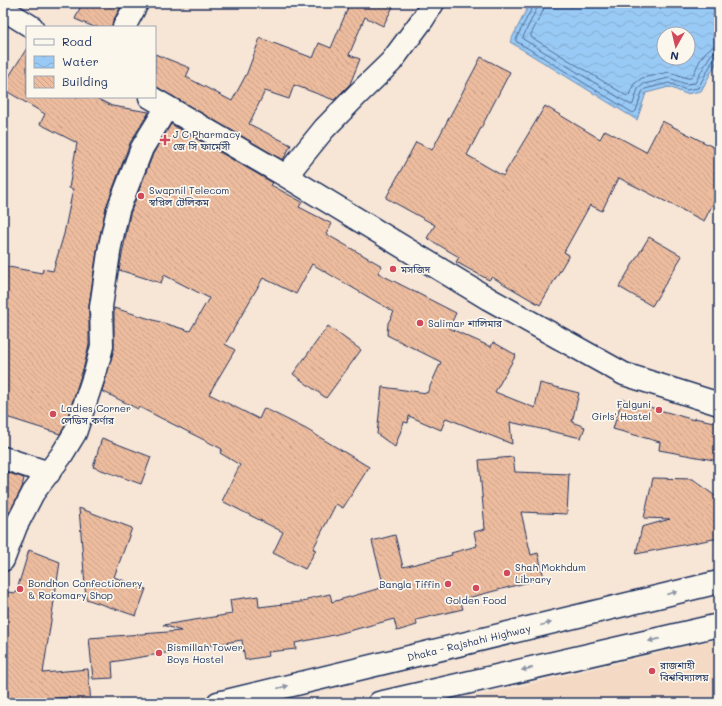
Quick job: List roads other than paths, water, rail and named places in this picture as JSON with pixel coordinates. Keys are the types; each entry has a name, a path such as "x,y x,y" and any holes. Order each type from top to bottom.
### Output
{"main road":[{"path":"125,26 137,3"},
{"path":"286,176 324,129 391,62 433,3"},
{"path":"3,10 30,26"},
{"path":"3,560 16,526 33,493 49,473 75,433 96,370 102,346 101,307 110,246 118,210 158,102 286,176 489,299 624,374 719,404"},
{"path":"3,458 49,473"},
{"name":"Dhaka - Rajshahi Highway","path":"218,703 719,582"},
{"path":"379,703 719,625"}],"water":[{"path":"530,3 719,3 719,58 701,91 686,94 669,87 646,93 637,120 510,42"}],"place":[{"name":"J C Pharmacy জে সি ফার্মেসী","path":"165,140"},
{"name":"Swapnil Telecom স্বপ্নিল টেলিকম","path":"141,196"},
{"name":"মসজিদ","path":"393,269"},
{"name":"Salimar শালিমার","path":"420,323"},
{"name":"Falguni Girls' Hostel","path":"659,410"},
{"name":"Ladies Corner লেডিস কর্ণার","path":"53,414"},
{"name":"Shah Mokhdum Library","path":"507,573"},
{"name":"Bangla Tiffin","path":"448,584"},
{"name":"Golden Food","path":"476,588"},
{"name":"Bondhon Confectionery & Rokomary Shop","path":"20,589"},
{"name":"Bismillah Tower Boys Hostel","path":"159,653"},
{"name":"রাজশাহী বিশ্ববিদ্যালয়","path":"652,671"}]}
